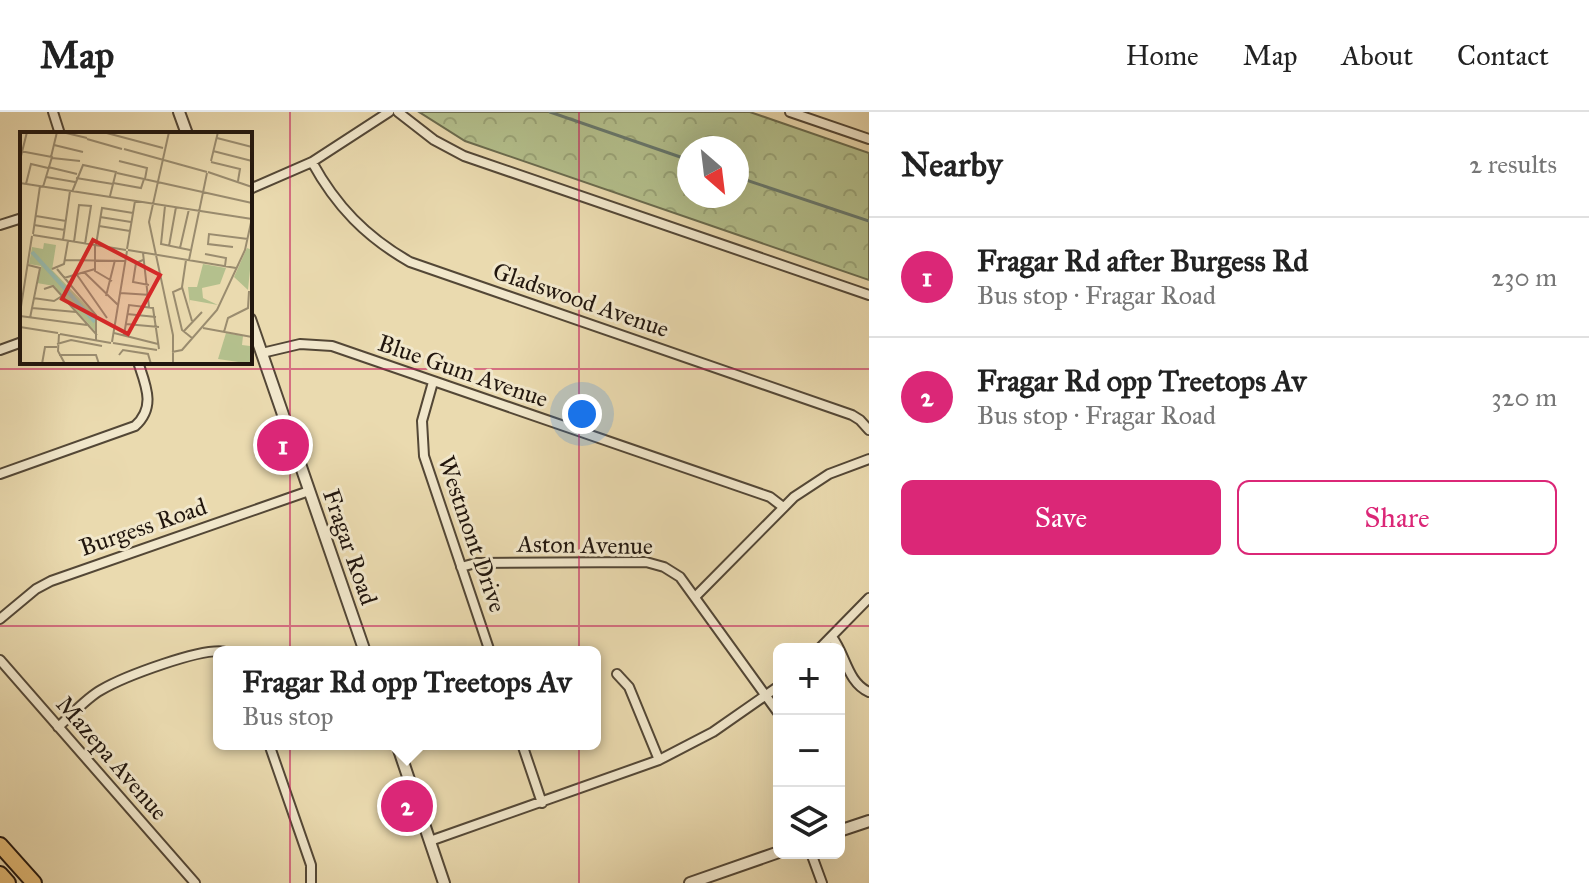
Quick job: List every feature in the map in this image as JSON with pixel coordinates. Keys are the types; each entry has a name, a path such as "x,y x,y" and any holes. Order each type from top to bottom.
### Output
{"highway":[{"path":"0,845 34,883"},
{"path":"0,874 8,883"}],"street":[{"path":"53,112 59,132"},
{"path":"179,112 186,132"},
{"path":"252,188 312,162 389,112"},
{"path":"398,112 434,140 464,156 869,295"},
{"path":"790,112 869,139"},
{"name":"Gladswood Avenue","path":"312,162 353,221 387,249 410,262 852,415 869,430"},
{"path":"0,225 20,219"},
{"name":"Fragar Road","path":"252,325 363,646"},
{"path":"0,350 20,343"},
{"name":"Blue Gum Avenue","path":"262,353 293,345 325,345 770,497 783,507"},
{"path":"0,474 139,423 149,404 139,364"},
{"name":"Westmont Drive","path":"433,382 422,421 422,448 488,646"},
{"path":"696,596 783,507 818,479 869,459"},
{"name":"Burgess Road","path":"0,619 36,589 51,581 309,491"},
{"name":"Aston Avenue","path":"461,567 476,563 652,563 676,573 696,596 773,705"},
{"path":"826,643 869,598"},
{"path":"832,637 843,652 854,681 869,692"},
{"path":"58,727 96,693 114,683 205,651 213,651"},
{"name":"Mazepa Avenue","path":"0,660 195,883"},
{"path":"617,674 629,687 659,760"},
{"path":"430,841 659,760 713,732 773,690"},
{"path":"271,750 311,865 311,883"},
{"path":"399,750 444,883"},
{"path":"524,750 542,803"},
{"path":"845,829 869,821"},
{"path":"690,883 773,854"},
{"path":"813,859 822,883"}],"green space":[{"path":"419,112 750,112 869,153 869,280 465,141"}],"waterway":[{"path":"550,112 677,156"},
{"path":"749,181 869,221"}],"place":[{"name":"Fragar Rd after Burgess Rd","path":"283,445"},
{"name":"Fragar Rd opp Treetops Av","path":"407,806"}]}
